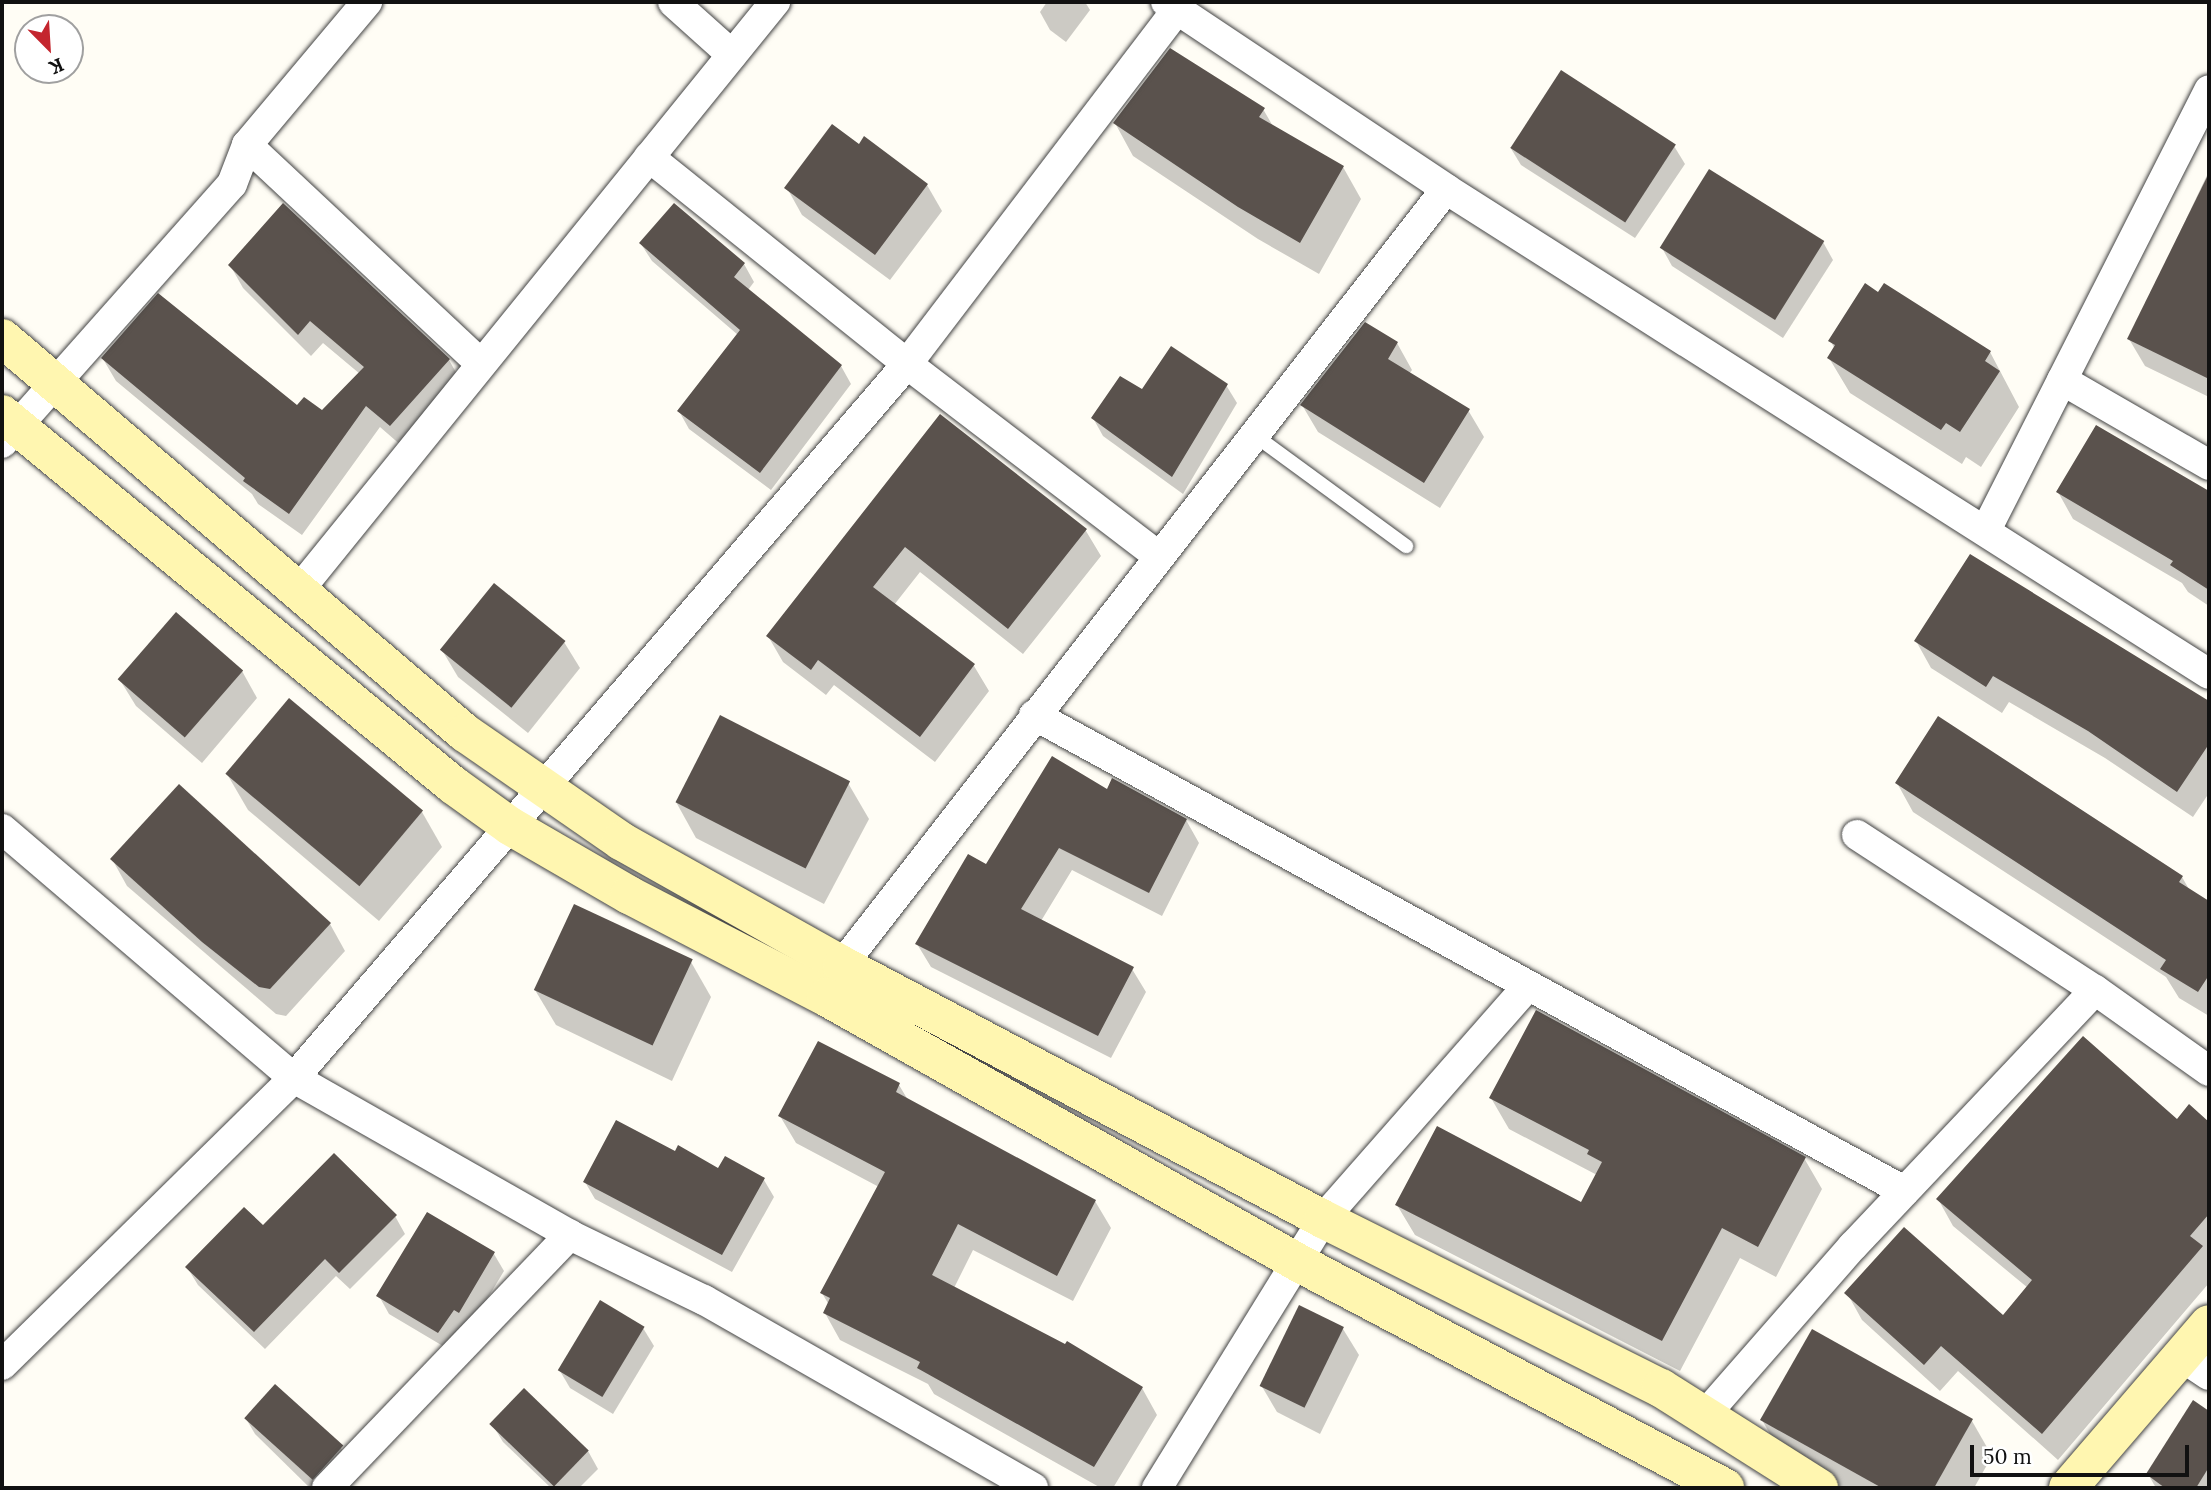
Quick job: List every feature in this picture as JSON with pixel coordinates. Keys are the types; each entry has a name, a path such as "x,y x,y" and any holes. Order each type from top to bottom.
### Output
{"street":[{"path":"367,2 247,145 232,184 55,383 7,429 510,826 629,895 826,997 1297,1262 1725,1488"},
{"path":"673,2 732,55"},
{"path":"299,590 775,2"},
{"path":"2,1365 294,1078 510,826 541,786 907,365 1171,6 1446,189 2209,674"},
{"path":"1986,530 2209,90"},
{"path":"247,145 481,364"},
{"path":"649,157 907,365 1157,555"},
{"path":"842,965 1157,555 1446,189"},
{"path":"2,338 465,733 621,841 842,965 1323,1219 1661,1388 1819,1488"},
{"path":"2062,380 2209,466"},
{"path":"1034,715 1526,988 1904,1191"},
{"path":"2,829 294,1078 570,1235 704,1300 1033,1488"},
{"path":"1857,835 2095,990 2209,1071"},
{"path":"1157,1488 1323,1219 1526,988"},
{"path":"1704,1416 1904,1191 2095,990"},
{"path":"327,1488 570,1235"},
{"path":"2068,1488 2195,1366 2209,1324"}],"lane":[{"path":"1253,434 1406,546"}],"building":[{"path":"1170,48 1265,108 1259,117 1344,166 1300,243 1238,207 1113,123"},
{"path":"1561,70 1676,145 1625,223 1510,148"},
{"path":"832,124 859,144 864,136 928,184 875,255 784,188"},
{"path":"1709,169 1824,241 1775,320 1660,248"},
{"path":"2209,173 2209,379 2127,339"},
{"path":"283,203 450,359 390,426 366,406 289,514 243,481 245,478 101,358 158,293 297,405 304,397 322,410 364,367 310,321 298,335 228,265"},
{"path":"674,203 745,263 734,277 842,365 760,473 677,411 740,330 639,243"},
{"path":"1865,283 1878,292 1884,283 1991,351 1985,361 2000,371 1960,432 1946,423 1941,430 1827,358 1835,345 1828,341"},
{"path":"1365,322 1398,342 1388,359 1470,409 1424,483 1300,405"},
{"path":"1171,346 1228,384 1172,477 1091,418 1120,376 1142,389"},
{"path":"940,414 1087,529 1008,629 905,547 873,587 975,664 920,737 818,660 811,670 766,636"},
{"path":"2096,425 2209,491 2209,590 2170,565 2173,561 2056,492"},
{"path":"1970,554 2209,701 2209,744 2177,792 2088,731 1993,676 1986,687 1914,641"},
{"path":"494,583 565,641 511,708 440,650"},
{"path":"176,612 243,670 185,738 118,679"},
{"path":"289,698 423,810 359,886 225,774"},
{"path":"720,715 850,781 806,869 676,802"},
{"path":"1938,716 2183,876 2179,882 2209,901 2209,975 2198,992 2160,969 2166,960 1895,783"},
{"path":"1052,756 1107,789 1112,778 1187,819 1149,893 1059,848 1021,909 1134,967 1098,1036 915,944 968,854 986,864"},
{"path":"179,784 331,923 270,989 259,987 202,942 110,859"},
{"path":"574,904 693,959 653,1045 534,990"},
{"path":"1536,1010 1806,1157 1758,1247 1722,1228 1662,1341 1395,1205 1437,1126 1581,1202 1602,1162 1587,1154 1589,1150 1489,1098"},
{"path":"2083,1036 2177,1119 2189,1104 2209,1122 2209,1214 2190,1236 2203,1246 2042,1434 1941,1346 1924,1365 1844,1293 1904,1227 2003,1315 2032,1280 1936,1199"},
{"path":"818,1041 900,1083 896,1092 1096,1200 1057,1276 958,1224 932,1275 1065,1344 1067,1341 1143,1387 1094,1467 917,1368 920,1362 823,1313 830,1298 820,1293 885,1172 778,1116"},
{"path":"616,1120 675,1151 678,1145 718,1168 725,1156 765,1178 722,1255 583,1182"},
{"path":"334,1153 397,1215 339,1273 325,1259 254,1332 185,1267 244,1207 263,1225"},
{"path":"427,1212 495,1252 459,1313 454,1310 438,1333 376,1296"},
{"path":"600,1300 645,1327 602,1397 558,1370"},
{"path":"1299,1305 1344,1327 1304,1408 1260,1386"},
{"path":"1812,1329 1973,1419 1934,1488 1882,1488 1760,1420"},
{"path":"275,1384 343,1446 313,1480 244,1418"},
{"path":"524,1388 589,1451 554,1486 489,1424"},
{"path":"2193,1400 2209,1411 2209,1467 2196,1488 2165,1488 2146,1474"}]}
